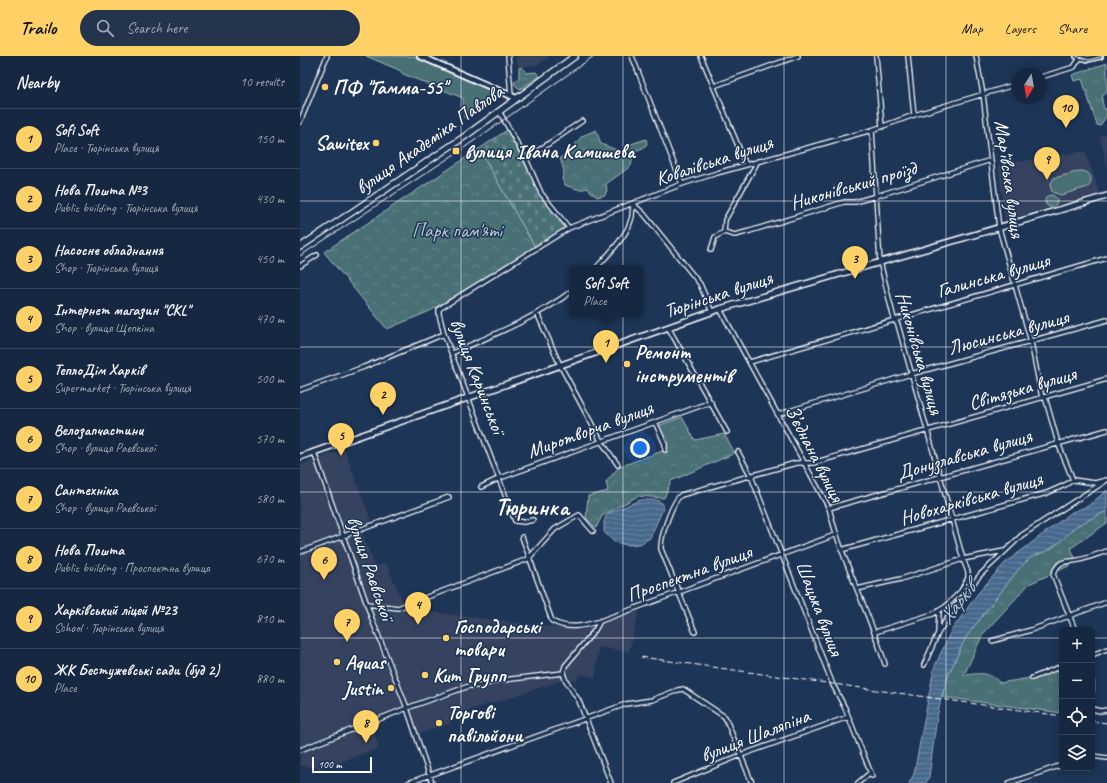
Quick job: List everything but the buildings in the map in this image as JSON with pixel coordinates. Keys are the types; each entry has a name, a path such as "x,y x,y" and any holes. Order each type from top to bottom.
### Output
{"main road":[{"name":"вулиця Академіка Павлова","path":"300,247 457,142 499,111 514,97 575,56"},
{"path":"1078,57 1092,59 1100,56"},
{"name":"Тюрінська вулиця","path":"300,457 720,309 1107,196"}],"street":[{"path":"300,122 327,56"},
{"path":"420,56 514,97"},
{"path":"508,56 514,97"},
{"path":"632,56 682,184"},
{"path":"701,56 746,165"},
{"path":"714,86 798,56"},
{"path":"876,56 882,127"},
{"path":"908,56 914,115"},
{"name":"Мар'ївська вулиця","path":"976,56 983,94 999,228 1016,284 1044,397 1058,443 1073,480"},
{"path":"1047,75 1074,67 1078,57"},
{"name":"Ковалівська вулиця","path":"439,309 569,228 682,184 758,161 872,130 914,115 1011,86"},
{"path":"499,111 526,159 541,193 569,228"},
{"path":"526,159 582,120"},
{"name":"Никонівська вулиця","path":"872,130 880,262 894,319 898,325 963,559 968,572 968,578 961,591 939,612"},
{"name":"Никонівський проїзд","path":"724,232 735,235 743,233 844,202 855,202 876,196 991,160"},
{"path":"711,250 715,237 724,232 725,220 758,161"},
{"path":"599,265 611,251 628,227 631,220 632,204"},
{"path":"632,204 649,220 700,284 712,312"},
{"path":"300,266 317,255"},
{"name":"Галинська вулиця","path":"750,362 1107,258"},
{"path":"452,354 537,313 554,304 569,293"},
{"name":"вулиця Каринської","path":"439,309 444,334 500,478 515,521 524,522 534,520"},
{"name":"З’єднана вулиця","path":"720,309 806,463 829,508 835,535 875,632 885,664"},
{"path":"537,313 560,365 602,441 618,465"},
{"name":"Люсинська вулиця","path":"779,414 911,374 1107,320"},
{"path":"668,327 727,432"},
{"path":"300,390 364,367 444,334"},
{"name":"Світязька вулиця","path":"678,592 661,544 677,498 684,494 796,463 813,463 1107,379"},
{"name":"Миротворча вулиця","path":"481,488 500,478 711,402"},
{"path":"656,422 665,444 665,450"},
{"name":"Донузлавська вулиця","path":"829,508 1107,430"},
{"name":"вулиця Раєвської","path":"314,452 367,604 407,708 432,783"},
{"name":"Шацька вулиця","path":"738,452 751,476 783,554 833,685 848,717 871,774 858,783"},
{"name":"Новохарківська вулиця","path":"841,550 1047,493 1073,480 1095,483 1106,481"},
{"path":"924,665 938,633 953,609 980,575 1022,535 1106,481"},
{"path":"300,552 449,497"},
{"path":"367,604 398,608 528,559 555,529 579,515 593,531"},
{"name":"Проспектна вулиця","path":"528,559 552,621 559,625 575,627 600,621 835,535"},
{"path":"522,537 528,559"},
{"path":"857,589 901,579 963,559 1004,551"},
{"path":"1074,627 1053,574 1059,564 1063,561 1078,560 1107,551"},
{"path":"678,592 695,632"},
{"path":"992,641 1031,630 1107,602"},
{"path":"938,633 937,618 939,612"},
{"path":"875,632 939,612"},
{"path":"933,614 937,618"},
{"path":"600,621 595,630 565,666 563,673 566,682 579,701 611,783"},
{"path":"1095,654 1107,649"},
{"path":"1032,678 1059,667"},
{"path":"300,750 407,708 469,686 481,686 495,681 563,673"},
{"path":"408,783 626,704 652,700 683,689 725,717 752,783"},
{"path":"1095,710 1107,710"},
{"name":"вулиця Шаляпіна","path":"673,783 741,755 848,717"},
{"path":"1095,756 1107,758"},
{"path":"1009,783 1059,766"}],"shaded area":[{"path":"516,56 550,56 537,65 518,67"},
{"path":"1107,134 1107,170 1100,136"},
{"path":"1085,151 1100,194 1005,220 998,165"},
{"path":"344,449 372,523 360,528 375,567 386,563 406,609 578,630 639,611 629,652 599,647 595,677 579,674 577,681 567,679 449,717 451,723 415,735 406,712 372,725 379,748 321,769 300,765 300,465"},
{"path":"1107,490 1107,511 1076,526 1061,541 1049,550 1031,557 1017,571 966,637 949,673 942,695 937,717 929,777 926,783 909,783 914,774 934,668 951,631 979,592 1005,563 1072,512 1088,506"},
{"path":"640,500 658,500 663,504 663,509 650,538 640,544 627,545 614,542 604,532 604,522 607,514"}],"green space":[{"path":"366,56 420,56 504,92 464,118 463,98 403,74 399,70"},
{"path":"1107,63 1107,93 1103,95 1102,101 1104,109 1107,109 1107,115 1100,126 1097,125 1082,79 1074,81 1072,75"},
{"path":"522,67 526,73 536,72 540,76 520,89 514,82 519,78 519,68"},
{"path":"507,130 540,193 566,229 535,247 479,149"},
{"path":"596,130 601,144 622,152 631,144 646,139 647,144 643,148 634,151 631,166 606,184 607,190 605,195 597,197 587,188 580,190 565,185 562,179 564,171 560,158 570,151 582,136"},
{"name":"Парк пам'яті","path":"479,149 535,247 430,311 387,329 324,252"},
{"path":"1084,171 1090,176 1091,182 1088,187 1061,195 1052,192 1050,185 1054,178"},
{"path":"1051,195 1055,197 1057,201 1055,205 1051,207 1047,205 1045,201 1047,197"},
{"path":"682,417 695,440 724,434 735,453 671,481 664,498 638,496 602,516 596,528 586,518 588,496 608,491 606,482 619,467 665,450 658,426"},
{"path":"1107,511 1107,523 1071,548 1075,558 1071,565 1029,584 983,634 964,675 987,674 1000,683 1030,678 1059,669 1059,713 942,697 949,673 966,637 1017,571 1031,557 1049,550 1061,541 1076,526"}],"tram line":[{"path":"300,256 461,150 594,56"},
{"path":"1076,56 1089,60 1103,56"}],"railway":[{"path":"641,657 1059,716"},
{"path":"1095,721 1107,723"}],"place":[{"name":"ПФ \"Гамма-55\"","path":"325,87"},
{"name":"ЖК Бестужевські сади (буд 2)","path":"1066,128"},
{"name":"Sawitex","path":"376,143"},
{"name":"вулиця Івана Камишева","path":"456,151"},
{"name":"Харківський ліцей №23","path":"1047,180"},
{"name":"Насосне обладнання","path":"855,279"},
{"name":"Sofi Soft","path":"606,363"},
{"name":"Ремонт інструментів","path":"627,364"},
{"name":"Нова Пошта №3","path":"383,415"},
{"name":"ТеплоДім Харків","path":"341,456"},
{"name":"Велозапчастини","path":"324,580"},
{"name":"Інтернет магазин \"CKL\"","path":"418,625"},
{"name":"Господарські товари","path":"446,638"},
{"name":"Сантехніка","path":"347,642"},
{"name":"Aquas","path":"337,662"},
{"name":"Кит Групп","path":"425,675"},
{"name":"Justin","path":"391,688"},
{"name":"Торгові павільйони","path":"439,723"},
{"name":"Нова Пошта","path":"366,743"}],"district":[{"name":"Тюринка","path":"532,507"}],"water label":[{"name":"Харків","path":"957,603"}]}
